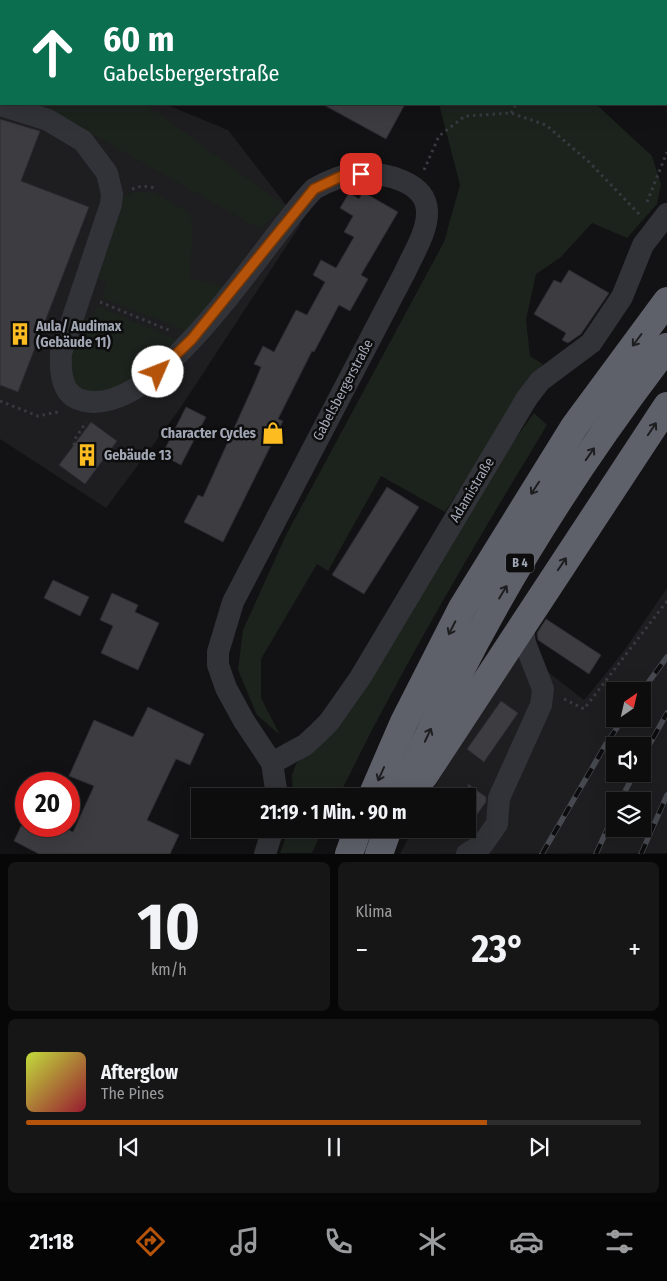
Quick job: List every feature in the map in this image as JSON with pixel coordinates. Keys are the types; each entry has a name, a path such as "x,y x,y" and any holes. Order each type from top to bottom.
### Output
{"highway":[{"name":"B 4","path":"375,788 404,722 462,608 528,498 574,428 667,302"},
{"name":"B 4","path":"405,788 427,736 486,620 551,512 667,347"},
{"path":"416,788 522,623 667,406"},
{"path":"349,854 355,838"}],"street":[{"path":"0,105 48,120 84,141 107,173 110,182 111,204 61,353 61,377 67,389 74,397 86,402 98,403 127,394 158,372 192,339 314,189 342,176 361,174 388,176 416,189"},
{"name":"Gabelsbergerstraße","path":"272,762 244,722 226,688 218,665 218,652 232,602 405,272 424,229 427,220 426,204 416,189"},
{"name":"Adamistraße","path":"272,762 305,745 329,722 360,678 527,398 540,381 592,343 622,297 654,220"},
{"path":"467,854 482,845 497,824 500,798 542,705 540,680 525,642 522,623"},
{"path":"489,676 516,665 526,666 540,680"},
{"path":"272,762 276,788"},
{"path":"265,854 270,838"}],"path":[{"path":"512,113 516,105"},
{"path":"416,189 439,136 465,116 512,113 546,125 654,220"},
{"path":"654,220 647,207 648,196 667,152"},
{"path":"102,302 192,339"},
{"path":"0,401 38,416 57,412 74,397"},
{"path":"74,445 75,439 98,403"},
{"path":"540,680 584,708 667,601"}],"shaded area":[{"path":"0,105 167,105 228,130 301,224 179,410 106,508 0,439"},
{"path":"36,105 147,105 285,206 260,229 51,111"},
{"path":"439,105 597,105 652,156 661,184 657,204 627,238 592,223 561,257 536,274 526,320 530,356 543,364 513,406 445,512 381,476 328,571 317,564 261,659 261,698 280,735 257,715 238,670 243,630 286,535 444,242 460,185"},
{"path":"135,191 154,193 188,211 193,223 190,278 227,287 189,332 102,298 107,283 94,277 116,201"},
{"path":"97,306 180,341 118,390 82,394 70,382 66,363 79,316 91,320"},
{"path":"534,413 547,425 465,562 413,654 343,788 293,788 292,775 296,764 339,722 486,479"},
{"path":"667,588 667,853 400,854 408,838 476,838 476,788 434,788 515,655 543,668 584,700 623,652"},
{"path":"286,838 319,838 312,853 280,853"}],"building":[{"path":"324,105 404,105 386,139"},
{"name":"Aula/ Audimax (Gebäude 11)","path":"0,119 40,131 21,181 89,207 18,392 0,385"},
{"path":"363,192 398,212 361,275 368,279 350,311 339,305 314,352 312,351 278,419 283,421 223,542 184,522 198,495 203,497 254,384 261,367 254,364 263,346 274,352 296,310 307,315 325,282 313,275 321,260 336,268 354,237 344,232 353,216 340,208 349,193 359,199"},
{"path":"569,270 609,293 581,334 568,343 562,340 566,333 534,314 554,280 561,283"},
{"path":"186,407 206,417 181,465 162,455"},
{"name":"Gebäude 13","path":"91,422 117,441 85,484 59,465"},
{"path":"387,487 419,507 364,594 332,575"},
{"path":"53,580 89,597 80,616 44,598"},
{"path":"112,593 138,605 135,612 159,623 138,670 101,653 113,626 100,620"},
{"path":"546,619 601,655 589,674 538,640 537,633"},
{"path":"501,701 518,713 484,762 467,749"},
{"path":"148,707 204,734 190,765 176,759 147,820 179,835 170,854 39,854 14,841 16,837 80,837 80,817 94,786 80,780 80,772 71,772 94,720 133,737"},
{"path":"476,790 486,797 486,802 476,816"}],"railway":[{"path":"649,682 667,657"},
{"path":"651,742 667,713"},
{"path":"542,854 617,728"},
{"path":"625,792 630,782"},
{"path":"641,854 667,795"},
{"path":"596,854 606,832"}],"place":[{"name":"Aula/ Audimax (Gebäude 11)","path":"20,334"},
{"name":"Character Cycles","path":"273,433"},
{"name":"Gebäude 13","path":"87,455"}],"route":[{"path":"158,372 192,339 314,189 342,176 361,174"}]}
